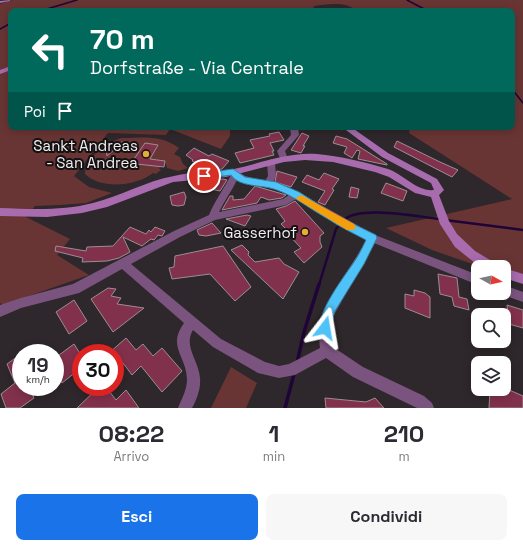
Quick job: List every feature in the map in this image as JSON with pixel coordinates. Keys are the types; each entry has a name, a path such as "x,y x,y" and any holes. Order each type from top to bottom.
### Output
{"street":[{"path":"0,2 8,0"},
{"path":"284,159 281,151 295,135 294,130"},
{"path":"350,130 385,155 434,181 439,190 435,196"},
{"path":"0,212 37,213 77,210 109,202 171,180 234,174 271,162 306,156 324,157 378,170 395,176 422,192 435,196"},
{"path":"268,184 272,176 271,162"},
{"path":"234,174 244,180 268,184 295,195 372,238 471,277"},
{"path":"213,217 219,201 225,195 234,174"},
{"path":"2,310 21,303 75,289 183,231 213,217 286,202 295,195"},
{"path":"435,196 445,225 455,240 469,253 480,260"},
{"path":"372,238 360,261 330,309 325,328 324,343 327,351 358,372 419,401 427,408"},
{"path":"123,264 218,343 263,368 279,372 290,370 310,358 327,351"},
{"path":"511,275 523,279"},
{"path":"511,293 523,297"},
{"path":"185,408 192,396 194,384 191,365 182,345 183,339 192,322"}],"shaded area":[{"path":"12,0 523,0 523,282 511,278 511,260 471,260 471,264 432,250 386,228 512,199 409,133 410,130 515,130 515,8 353,8 343,4 337,4 314,6 313,8 8,8 8,130 169,130 166,135 108,133 74,176 89,187 112,193 86,203 35,206 26,217 70,239 57,255 89,275 3,305 0,303 0,4"},
{"path":"173,130 230,130 230,136 221,149"},
{"path":"144,137 158,139 172,144 179,148 174,154 180,157 183,164 188,168 178,171 167,168 165,162 159,168 161,170 156,174 153,173 138,181 119,184 100,182 85,174 86,168 93,156 109,143 121,138"},
{"path":"231,367 257,383 246,408 211,408"}],"building":[{"path":"279,132 284,140 270,143 274,151 272,151 274,155 240,163 235,153 254,148 250,140 270,136 269,134"},
{"path":"302,133 309,136 301,153 291,150"},
{"path":"336,136 347,139 387,165 358,159 360,151 357,150 352,158 344,153 347,147 333,143"},
{"path":"397,141 458,170 452,177 394,147"},
{"path":"123,142 107,156 106,148 109,145"},
{"name":"Sankt Andreas - San Andrea","path":"145,143 158,145 150,159 165,161 164,167 137,164 134,159"},
{"path":"194,148 209,156 212,154 229,161 222,169 216,170 203,164 200,165 192,161 193,160 186,155"},
{"path":"277,171 297,177 291,187 275,182"},
{"path":"324,173 339,179 332,189 334,190 325,205 318,202 325,191 302,182 307,175 319,180"},
{"path":"215,180 227,180 220,191 210,189"},
{"path":"386,183 407,191 403,201 381,193"},
{"path":"255,186 286,195 282,198 269,200 261,197 257,203 222,210 230,196 233,196 233,200 244,199"},
{"path":"351,187 359,189 357,198 349,197"},
{"path":"184,192 186,197 184,205 172,205 170,196"},
{"name":"Gasserhof","path":"295,201 324,233 320,236 322,247 304,263 294,252 301,248 285,231 287,230 281,224 285,221 276,209"},
{"path":"247,215 251,216 245,226 226,219"},
{"path":"212,223 221,233 206,236 199,235 197,230"},
{"path":"130,227 146,234 149,230 151,232 155,227 165,231 162,236 158,235 154,240 151,239 142,246 123,237 130,252 119,258 107,261 82,262 83,258 55,251 56,246 86,251 87,247 113,246"},
{"path":"242,245 249,252 248,255 255,262 279,258 284,264 299,272 283,299 231,250"},
{"path":"223,246 251,287 235,301 210,274 172,279 169,268 174,267 175,256"},
{"path":"438,274 457,278 459,297 467,299 469,310 454,306 452,297 440,294"},
{"path":"108,288 116,289 111,296 121,298 117,304 144,308 113,332 91,299"},
{"path":"414,290 425,293 430,297 430,318 405,308 405,294 414,296"},
{"path":"74,300 87,321 69,334 56,312"},
{"path":"507,305 523,310 523,328 511,325 511,308 507,308"},
{"path":"126,338 136,350 143,344 153,356 162,348 182,371 162,392 141,366 132,375 124,364 124,344 119,344"},
{"path":"72,345 72,375 64,381 64,351"},
{"path":"12,360 12,376 7,364"},
{"path":"12,385 12,396 33,396 34,398 20,408 6,408 1,394"},
{"path":"126,390 139,408 77,408 90,396 113,396 116,400 120,396 124,396 124,392"},
{"path":"511,391 523,396 523,408 489,408 490,396 511,396"},
{"path":"325,398 366,402 375,398 384,408 326,408"}],"waterway":[{"path":"50,8 77,0"},
{"path":"407,0 422,8"},
{"path":"0,29 8,25"},
{"path":"515,93 523,103"},
{"path":"344,220 362,213 404,214 440,219"},
{"path":"445,220 523,230"},
{"path":"319,285 336,229 341,223"},
{"path":"297,363 304,332 319,284"},
{"path":"285,408 294,374"}],"slow traffic":[{"path":"301,198 351,227"}],"place":[{"name":"Sankt Andreas - San Andrea","path":"146,154"},
{"name":"Gasserhof","path":"305,232"}],"route":[{"path":"204,176 233,172 235,176 244,180 276,186 372,238 360,261 330,309 325,328"}]}
